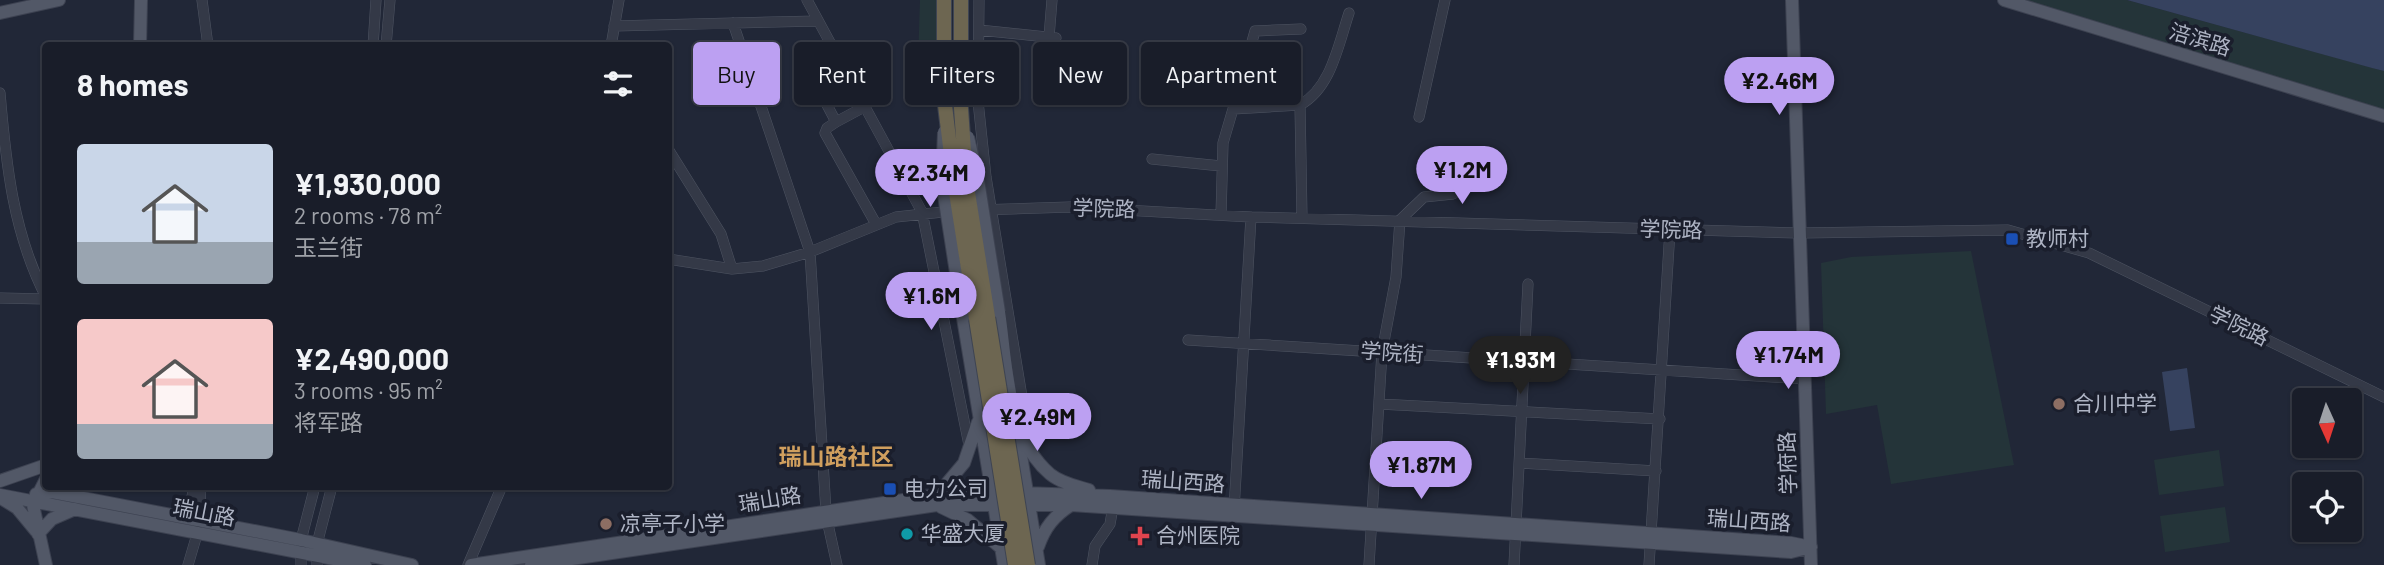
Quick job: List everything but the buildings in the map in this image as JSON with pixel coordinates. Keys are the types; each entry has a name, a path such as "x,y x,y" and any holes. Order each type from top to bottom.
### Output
{"highway":[{"path":"944,0 944,42"},
{"path":"961,0 961,108 966,180 1028,565"},
{"path":"945,105 954,180 1016,565"}],"main road":[{"path":"0,13 59,0"},
{"path":"140,42 141,0"},
{"name":"学府路","path":"1793,0 1811,565"},
{"name":"涪滨路","path":"2004,0 2384,116"},
{"path":"944,105 942,182 1004,565"},
{"path":"961,108 978,180 1039,565"},
{"path":"1015,418 1035,457 1050,474 1111,502"},
{"path":"979,419 970,447 954,477 937,500 968,520 1001,548"},
{"path":"0,481 42,466"},
{"path":"42,486 35,497 38,534 46,565"},
{"path":"38,534 52,519 80,503 69,490"},
{"name":"瑞山路","path":"0,496 35,497 52,492 80,503 196,523 300,545 316,554 365,565"},
{"path":"0,496 17,508 38,534"},
{"name":"瑞山路","path":"470,565 937,500 993,497"},
{"name":"瑞山西路","path":"993,497 1111,502 1811,547"},
{"name":"瑞山西路","path":"1028,498 1071,505 1111,502"},
{"path":"1037,551 1044,530 1057,514 1071,505"},
{"name":"瑞山路","path":"531,565 597,560 827,515"},
{"name":"瑞山路","path":"316,554 412,565"}],"street":[{"path":"202,0 207,42"},
{"path":"373,42 376,0"},
{"path":"386,42 390,0"},
{"path":"612,42 619,0"},
{"path":"807,0 830,42"},
{"path":"979,0 978,101 992,210 1022,397 1015,418"},
{"path":"979,30 1053,38 1052,0"},
{"path":"1419,117 1445,0"},
{"path":"1301,104 1314,97 1331,67 1349,13"},
{"path":"614,26 818,21"},
{"path":"733,23 810,251 827,515 836,565"},
{"path":"1221,215 1221,166 1233,109 1255,31 1301,29"},
{"path":"0,93 3,168 27,259 42,290"},
{"path":"827,105 836,122"},
{"path":"1233,109 1300,105 1303,218"},
{"path":"876,224 825,133 827,128 864,107 922,212 970,447"},
{"path":"672,155 721,234 733,269"},
{"path":"1152,159 1221,166"},
{"path":"1369,565 1382,352 1396,277 1401,220 1424,197 1452,194 1471,182 1470,159"},
{"name":"学院路","path":"672,259 733,269 763,266 810,251 876,224 922,212 1070,207 1251,217 1670,230 1799,233 2008,230 2089,253 2384,397"},
{"path":"1233,510 1251,217"},
{"path":"1649,565 1657,471 1670,230"},
{"path":"1514,565 1528,284"},
{"path":"0,298 42,298"},
{"name":"学院街","path":"1188,340 1805,379"},
{"path":"1379,404 1660,419"},
{"path":"1519,463 1657,471"},
{"path":"194,490 196,523"},
{"path":"188,565 200,490"},
{"path":"301,565 300,545 314,490"},
{"path":"316,554 331,490"},
{"path":"470,565 500,490"},
{"path":"1093,565 1094,546 1111,524 1111,502"},
{"path":"1037,551 1046,565"}],"shaded area":[{"path":"920,0 945,0 944,42 919,42"},
{"path":"2004,0 2127,0 2384,71 2384,116"},
{"path":"1971,251 2014,465 1891,484 1877,405 1826,414 1821,263 1851,257"},
{"path":"2219,450 2224,486 2159,495 2154,460"},
{"path":"2225,507 2230,542 2165,552 2160,516"}],"water":[{"path":"2127,0 2384,0 2384,71 2372,68"},
{"path":"2187,368 2195,428 2170,431 2162,372"}],"place":[{"name":"教师村","path":"2012,239"},
{"name":"合川中学","path":"2059,404"},
{"name":"电力公司","path":"890,489"},
{"name":"凉亭子小学","path":"606,524"},
{"name":"华盛大厦","path":"907,534"},
{"name":"合州医院","path":"1140,536"}],"district":[{"name":"瑞山路社区","path":"836,457"}]}
